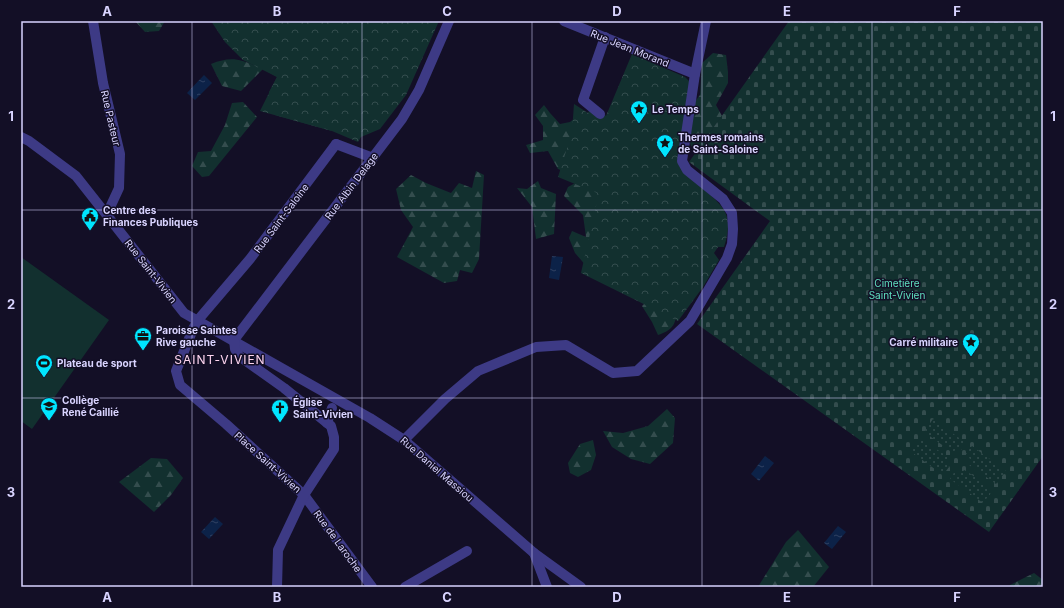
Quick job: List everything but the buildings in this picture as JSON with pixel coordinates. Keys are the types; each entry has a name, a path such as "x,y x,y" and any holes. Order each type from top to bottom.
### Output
{"street":[{"name":"Rue Pasteur","path":"93,21 103,83 120,154 119,188 107,214"},
{"name":"Rue Albin Delage","path":"234,340 402,119 419,90 449,21"},
{"name":"Rue Jean Morand","path":"564,21 695,74"},
{"path":"404,440 445,399 478,371 536,347 566,345 614,373 637,371 690,321 727,258 732,244 733,229 732,213 723,199 687,170 682,161 695,74 706,21"},
{"path":"600,114 583,100 605,37"},
{"name":"Rue Saint-Vivien","path":"21,137 29,141 76,176 184,313 198,320"},
{"name":"Rue Saint-Saloine","path":"198,320 250,259 336,144 373,158"},
{"name":"Rue Daniel Massiou","path":"198,320 370,418 404,440 534,554 582,587"},
{"name":"Place Saint-Vivien","path":"198,320 176,371 180,385 226,424 304,495 334,449 334,438 330,426 284,388 239,356 235,349 234,340"},
{"path":"327,423 332,408"},
{"path":"277,587 278,550 304,495"},
{"name":"Rue de Laroche","path":"304,495 372,587"},
{"path":"405,587 467,551"},
{"path":"534,554 547,587"}],"green space":[{"path":"135,21 165,21 159,31 145,32"},
{"path":"211,21 439,21 406,95 380,129 361,137 358,142 332,131 260,111 277,77 243,60 225,42"},
{"name":"Cimetière Saint-Vivien","path":"789,21 1043,21 1043,456 989,532 697,324 770,221 689,162"},
{"path":"713,53 726,55 728,83 716,105 722,116 699,148 691,146 689,140 694,103 700,95 702,63"},
{"path":"632,54 685,77 689,81 690,89 679,158 692,177 724,210 727,217 727,235 724,247 718,247 714,253 719,260 703,287 678,321 581,273 596,207 597,193 558,177 572,132 574,104 588,113 592,103 606,116"},
{"path":"255,55 332,131 275,115 269,92 277,77 263,69 241,91 222,86 211,64 223,60 234,59 256,66"},
{"path":"243,102 257,117 209,176 202,177 192,166 198,152 211,151 225,125 232,103"},
{"path":"544,105 560,124 570,122 580,114 563,171 558,169 548,151 530,153 526,145 543,140 543,126 535,115"},
{"path":"605,165 588,268 575,253 569,238 572,231 586,237 583,215 564,196 568,187"},
{"path":"476,171 484,175 479,259 472,273 460,270 457,281 444,283 397,257 413,227 401,210 396,189 411,175 451,193 459,183 472,188"},
{"path":"538,181 541,188 556,194 554,234 536,239 532,207 517,188 527,189"},
{"name":"Plateau de sport","path":"21,257 109,320 32,429 21,421"},
{"path":"655,293 678,307 675,322 671,328 658,335 642,306"},
{"path":"667,409 675,418 673,443 650,464 631,459 612,447 603,431 623,433 648,426"},
{"path":"933,419 966,443 961,450 952,452 924,432"},
{"path":"920,438 948,457 947,462 949,467 943,475 910,451"},
{"path":"593,440 596,455 591,470 578,477 570,473 568,463 580,444"},
{"path":"972,446 1006,471 996,484 969,465 970,459 966,453"},
{"path":"151,458 167,459 183,478 171,495 154,512 119,482"},
{"path":"965,470 993,490 983,503 950,479 955,471 961,472"},
{"path":"798,530 829,567 813,587 758,587 786,542"},
{"path":"1034,573 1043,580 1043,587 1009,587 1010,585"}],"water":[{"path":"204,75 212,83 195,100 187,93"},
{"path":"552,256 563,257 559,280 549,278"},
{"path":"765,456 774,463 759,481 751,474"},
{"path":"215,517 223,524 209,539 201,532"},
{"path":"838,526 846,532 832,549 824,543"}],"place":[{"name":"Le Temps","path":"639,124"},
{"name":"Thermes romains de Saint-Saloine","path":"665,158"},
{"name":"Centre des Finances Publiques","path":"90,231"},
{"name":"Paroisse Saintes Rive gauche","path":"143,351"},
{"name":"Carré militaire","path":"971,357"},
{"name":"Plateau de sport","path":"44,378"},
{"name":"Collège René Caillié","path":"49,421"},
{"name":"Église Saint-Vivien","path":"280,423"}],"district":[{"name":"SAINT-VIVIEN","path":"220,359"}]}
